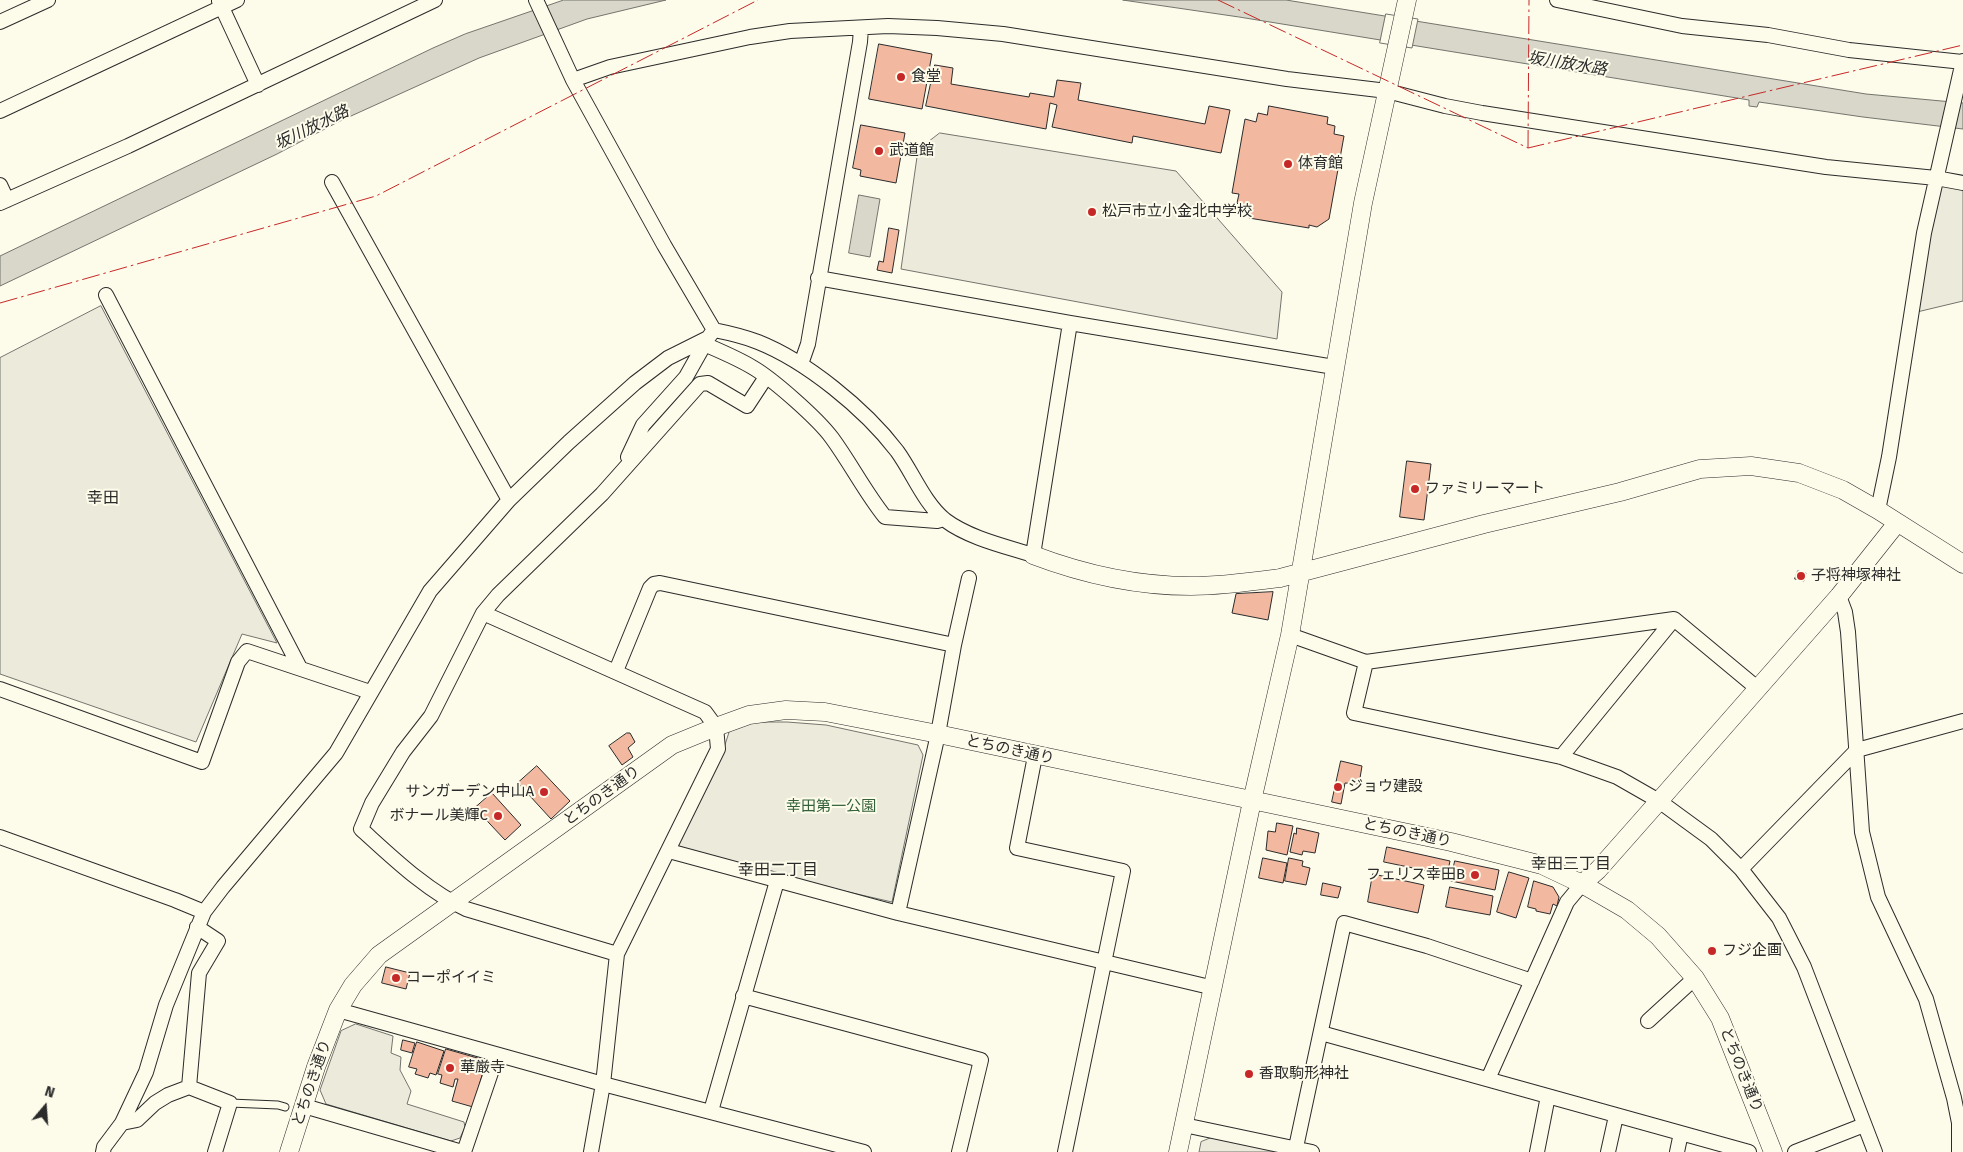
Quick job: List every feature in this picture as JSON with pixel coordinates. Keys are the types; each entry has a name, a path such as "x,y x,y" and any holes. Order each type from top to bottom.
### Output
{"street":[{"path":"0,22 48,0"},
{"path":"0,111 220,4 237,0"},
{"path":"0,185 3,201 128,146 435,0"},
{"path":"536,0 571,76 659,237 709,337 766,377 831,437 868,496 885,517 937,521 944,519"},
{"path":"1178,1152 1252,801 1290,635 1364,195 1407,0"},
{"path":"1557,0 1682,26 1768,35 1850,50 1963,62 1924,233 1889,457 1878,510"},
{"path":"220,4 258,85"},
{"path":"571,76 750,37 790,31 888,26 937,28 1003,34 1287,79 1388,87 1446,106 1679,145 1826,167 1937,174 1963,183"},
{"path":"801,364 808,344 860,28"},
{"path":"332,182 509,500"},
{"path":"818,278 1070,323 1334,367"},
{"path":"106,295 300,668"},
{"path":"1033,555 1070,323"},
{"path":"619,474 643,425 686,377 709,337"},
{"path":"103,1152 104,1147 122,1123 146,1072 166,1005 204,912 336,753 430,591 509,500 635,383 668,358 709,337 758,342 801,364 845,399 883,434 898,453 931,504 944,519 979,537 1060,565 1122,580 1160,585 1191,586 1280,578 1484,524 1620,492 1700,469 1751,466 1799,473 1843,490 1963,564"},
{"path":"617,954 466,909 453,903 437,893 361,829 372,802 403,752 431,716 483,613 498,595 602,494 700,384 708,383 747,406 766,377"},
{"path":"1488,1079 1567,902 1582,884 1598,870 1839,596 1897,523"},
{"path":"898,913 938,734 954,645 969,578"},
{"path":"616,671 650,588 654,584 660,583 954,645"},
{"path":"1839,596 1845,612 1848,632 1862,832 1878,897 1926,999 1954,1098 1959,1123 1959,1152"},
{"path":"483,613 705,712 716,727 718,749 617,954 603,1084 591,1152"},
{"path":"1290,635 1366,662 1674,619 1757,688"},
{"path":"1561,757 1674,619"},
{"path":"0,689 202,762 238,662 247,651 370,692"},
{"path":"1366,662 1354,713 1561,757 1617,776 1659,801 1711,840 1741,869 1779,918 1804,967 1875,1152"},
{"name":"とちのき通り","path":"289,1152 316,1067 338,1010 353,985 379,955 672,745 748,716 786,710 825,712 938,734 1035,756 1460,844 1542,865 1582,884 1626,910 1658,936 1695,978 1720,1018 1773,1152"},
{"path":"1741,869 1856,750 1963,721"},
{"path":"1035,756 1017,848 1123,872 1065,1152"},
{"path":"0,837 204,912"},
{"path":"669,851 898,913 1105,964 1214,988"},
{"path":"711,1111 777,881"},
{"path":"1295,1150 1344,923 1428,946 1532,981"},
{"path":"189,1087 199,973 218,941 197,927"},
{"path":"1648,1021 1695,978"},
{"path":"743,996 981,1060 959,1152"},
{"path":"338,1010 603,1084 864,1152"},
{"path":"1321,1033 1749,1152"},
{"path":"304,1106 463,1152 497,1055"},
{"path":"122,1123 137,1120 168,1094 189,1087 230,1102 214,1152"},
{"path":"1537,1152 1548,1096"},
{"path":"1608,1152 1616,1116"},
{"path":"1184,1125 1295,1150 1312,1152"},
{"path":"1795,1152 1864,1125"},
{"path":"1677,1152 1681,1133"}],"lane":[{"path":"230,1102 278,1104 285,1107"}],"green space":[{"path":"940,133 1176,171 1282,292 1277,339 901,269 918,150"},
{"path":"1939,185 1963,189 1963,301 1917,312"},
{"path":"101,306 277,643 242,634 196,742 0,674 0,358"},
{"name":"幸田第一公園","path":"751,722 826,725 918,745 923,755 892,902 778,876 675,849 723,751 731,726"},
{"path":"356,1024 393,1036 391,1053 401,1057 400,1070 411,1091 407,1104 464,1122 465,1127 460,1138 451,1141 326,1104 320,1090 341,1031"},
{"path":"1213,1137 1282,1152 1199,1152 1201,1142"}],"water":[{"name":"坂川放水路","path":"564,0 666,0 587,19 479,58 340,121 277,154 0,286 0,256 433,48 465,34"},
{"name":"坂川放水路","path":"1123,0 1286,0 1866,94 1963,103 1963,129 1759,102 1757,107 1749,106 1749,100 1239,17"},
{"path":"859,195 880,199 870,257 849,253"}],"pier":[{"path":"1386,14 1418,19 1412,48 1380,43"}],"building":[{"name":"食堂","path":"879,44 932,54 922,109 869,99"},
{"path":"935,65 953,68 951,84 1029,97 1030,93 1054,97 1057,80 1081,83 1078,100 1205,124 1209,106 1230,110 1221,153 1133,136 1132,143 1052,127 1057,105 1050,103 1046,129 926,106"},
{"name":"体育館","path":"1269,106 1328,117 1327,124 1335,126 1334,134 1344,136 1329,219 1317,227 1309,225 1309,228 1249,218 1250,210 1242,208 1237,203 1239,194 1232,193 1245,119 1256,122 1258,113 1267,115"},
{"name":"武道館","path":"861,125 905,133 896,183 860,176 861,170 853,168"},
{"path":"889,228 899,230 892,273 877,270 879,261 883,262"},
{"path":"1407,461 1431,464 1424,520 1400,517"},
{"name":"子将神塚神社","path":"1798,571 1806,573 1804,581 1795,579"},
{"path":"1273,592 1268,620 1232,613 1236,594"},
{"path":"627,733 630,733 635,742 628,748 633,757 622,765 609,746"},
{"path":"1341,761 1362,766 1359,784 1345,783 1341,804 1332,802"},
{"name":"サンガーデン中山A","path":"537,766 570,801 551,819 518,783"},
{"name":"ボナール美輝C","path":"492,793 521,825 505,840 475,808"},
{"path":"1277,823 1293,826 1287,855 1266,850 1268,831 1275,832"},
{"path":"1297,828 1319,833 1315,853 1303,851 1302,855 1290,852"},
{"path":"1387,847 1450,861 1447,875 1384,862"},
{"path":"1263,858 1287,863 1283,883 1259,878"},
{"path":"1289,858 1303,861 1302,866 1310,868 1306,885 1285,881"},
{"name":"フェリス幸田B","path":"1455,861 1499,870 1495,890 1451,881"},
{"path":"1509,872 1529,878 1516,918 1497,912"},
{"path":"1373,874 1424,885 1418,913 1368,902"},
{"path":"1534,881 1553,887 1559,897 1557,906 1553,904 1550,914 1528,907"},
{"path":"1323,883 1341,887 1338,898 1321,895"},
{"path":"1450,887 1493,896 1490,915 1446,907"},
{"name":"コーポイイミ","path":"386,967 410,973 406,989 382,983"},
{"path":"403,1040 415,1043 412,1053 401,1050"},
{"path":"417,1042 444,1051 436,1075 430,1073 428,1078 415,1074 417,1069 409,1067"},
{"path":"446,1049 481,1059 481,1064 485,1065 473,1107 452,1101 458,1079 455,1079 453,1087 440,1083 442,1075 438,1074"}],"power":[{"path":"0,303 376,196 758,0"},
{"path":"1218,0 1528,148 1963,45"},
{"path":"1528,148 1529,0"}],"place":[{"name":"食堂","path":"901,77"},
{"name":"武道館","path":"879,151"},
{"name":"体育館","path":"1288,164"},
{"name":"松戸市立小金北中学校","path":"1092,212"},
{"name":"ファミリーマート","path":"1415,489"},
{"name":"子将神塚神社","path":"1801,576"},
{"name":"ジョウ建設","path":"1338,787"},
{"name":"サンガーデン中山A","path":"544,792"},
{"name":"ボナール美輝C","path":"498,816"},
{"name":"フェリス幸田B","path":"1475,875"},
{"name":"フジ企画","path":"1712,951"},
{"name":"コーポイイミ","path":"396,978"},
{"name":"華厳寺","path":"450,1068"},
{"name":"香取駒形神社","path":"1249,1074"}],"district":[{"name":"幸田","path":"103,499"},
{"name":"幸田三丁目","path":"1571,865"},
{"name":"幸田二丁目","path":"778,871"}]}
